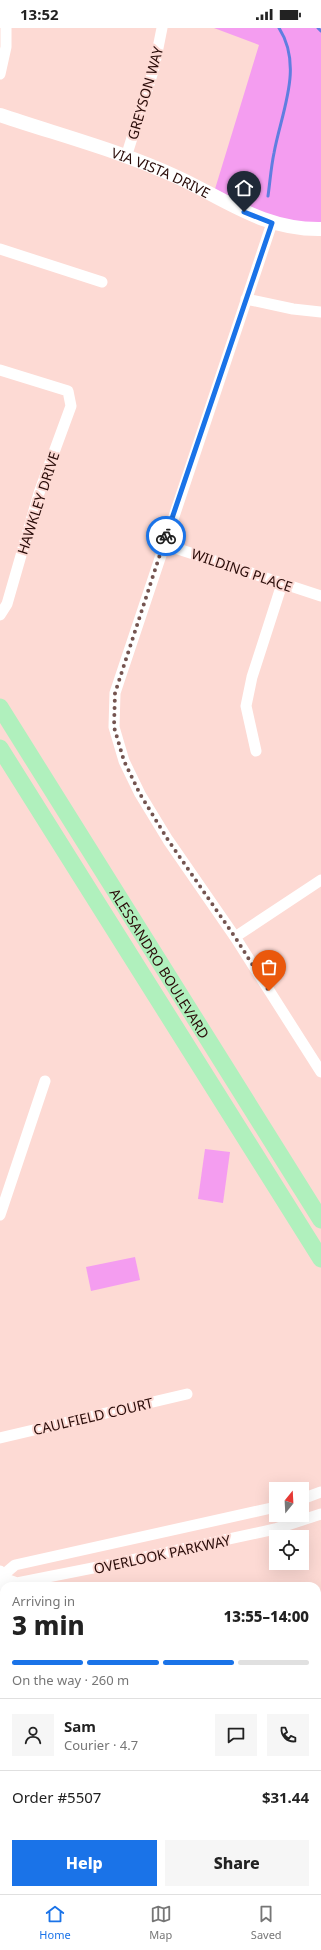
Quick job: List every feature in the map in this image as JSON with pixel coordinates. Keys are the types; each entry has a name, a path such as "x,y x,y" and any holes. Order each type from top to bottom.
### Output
{"main road":[{"name":"ALESSANDRO BOULEVARD","path":"0,707 321,1220"},
{"name":"ALESSANDRO BOULEVARD","path":"0,748 321,1259"}],"street":[{"path":"0,74 6,47 6,28"},
{"name":"GREYSON WAY","path":"126,157 154,68 162,28"},
{"name":"VIA VISTA DRIVE","path":"0,115 126,157 177,177 244,212 272,223 321,229"},
{"path":"272,223 163,544 115,693 114,727 124,761 140,794 168,840 235,937 321,1072"},
{"path":"0,249 102,282"},
{"path":"246,299 293,309 321,312"},
{"name":"HAWKLEY DRIVE","path":"0,370 68,391 71,406 39,494 7,604 0,615"},
{"name":"WILDING PLACE","path":"163,544 321,596"},
{"path":"256,751 246,706 252,677 282,584"},
{"path":"235,937 321,880"},
{"path":"0,1214 45,1081"},
{"name":"CAULFIELD COURT","path":"0,1438 187,1394"},
{"path":"309,1496 321,1492"},
{"name":"OVERLOOK PARKWAY","path":"0,1574 15,1565 269,1509"},
{"name":"OVERLOOK PARKWAY","path":"22,1582 106,1566 275,1529 321,1514"},
{"name":"OVERLOOK PARKWAY","path":"0,1574 15,1582"}],"shaded area":[{"path":"214,28 321,28 321,228 275,219 215,189 259,45"},
{"path":"205,1149 230,1152 223,1203 198,1199"},
{"path":"135,1257 140,1280 91,1291 86,1267"}],"waterway":[{"path":"268,196 273,158 285,106 290,74 290,58 286,43 279,28"},
{"path":"318,28 321,31"}],"way so far":[{"path":"166,536 115,693 114,727 124,761 140,794 168,840 235,937 269,991"}],"route":[{"path":"166,536 272,223 244,212"}]}
